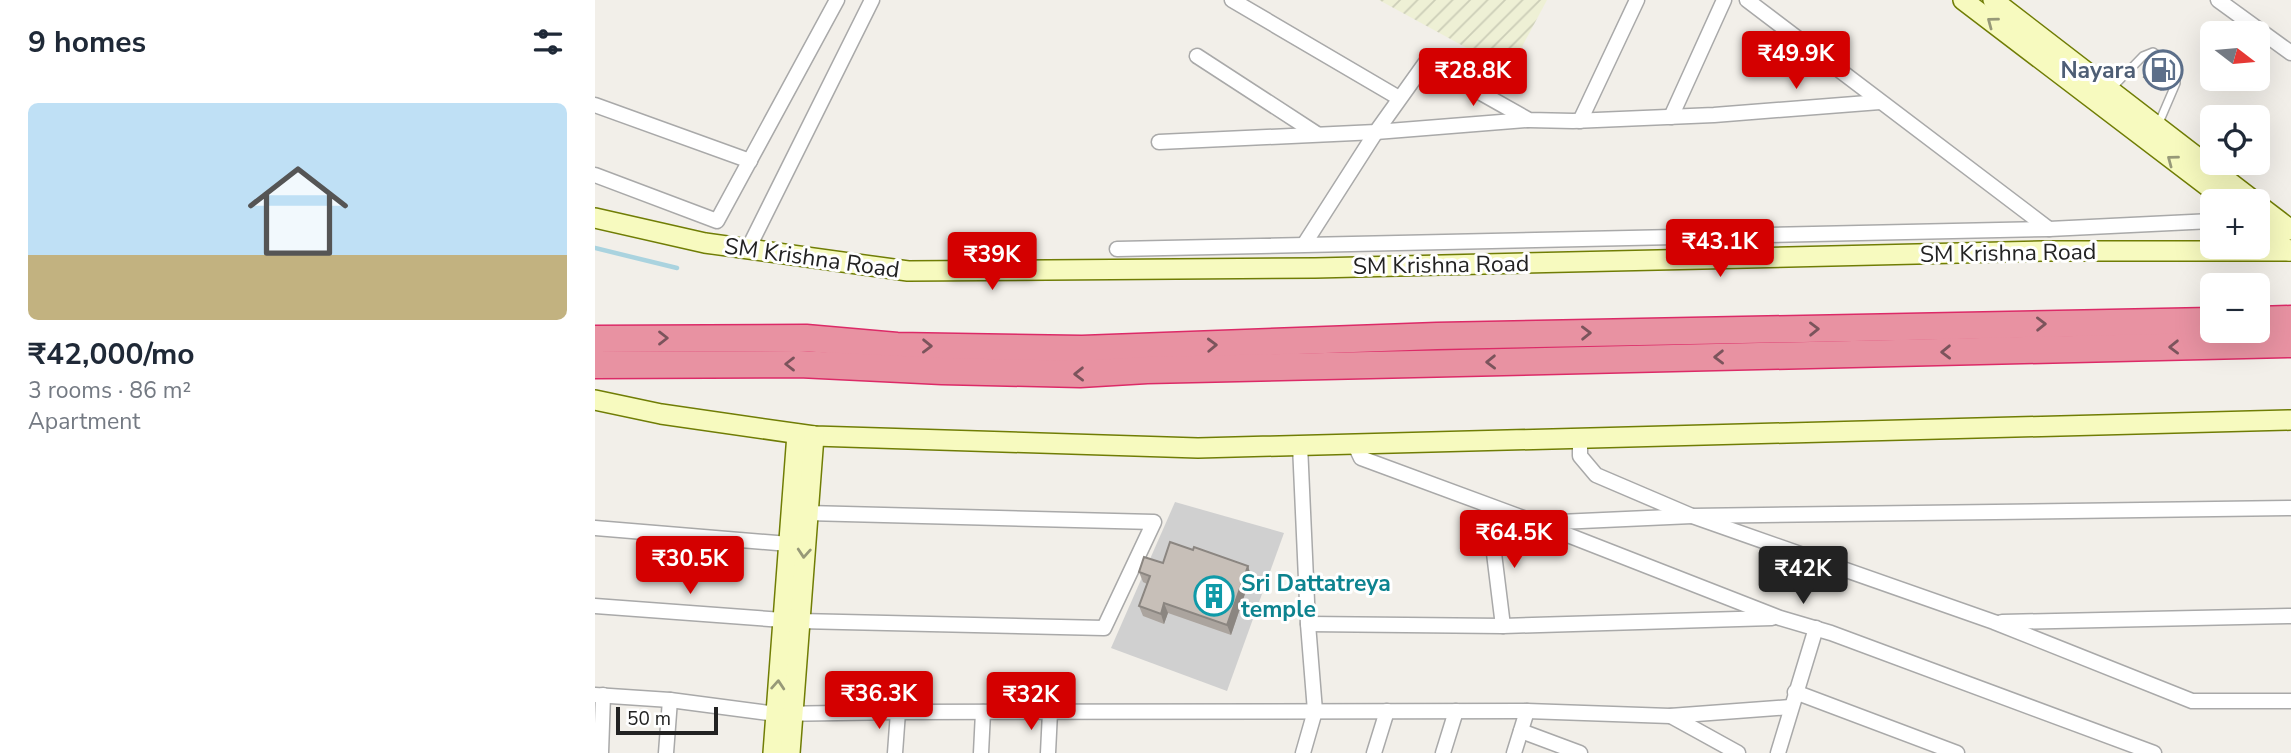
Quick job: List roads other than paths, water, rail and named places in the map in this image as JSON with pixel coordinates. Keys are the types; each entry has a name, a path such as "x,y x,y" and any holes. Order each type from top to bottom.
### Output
{"highway":[{"path":"2270,320 2291,319"},
{"path":"595,339 806,338 858,355 1080,374 1145,359 1451,336 2200,321"},
{"path":"1145,359 2291,345"},
{"path":"595,365 799,364 858,355"}],"street":[{"path":"595,176 717,221 837,0"},
{"path":"748,249 872,0"},
{"path":"1232,0 1399,98"},
{"path":"1580,121 1637,0"},
{"path":"1671,117 1724,0"},
{"path":"1747,0 2049,229"},
{"path":"1963,0 2211,189"},
{"path":"1993,0 2238,189"},
{"path":"2218,0 2291,53"},
{"path":"1196,56 1317,134"},
{"path":"1305,243 1376,132 1426,62 1529,120"},
{"path":"1159,142 1376,132 1529,120 1671,117 1880,102"},
{"path":"595,105 750,161"},
{"path":"2270,214 2291,230"},
{"name":"SM Krishna Road","path":"595,218 662,235 908,271 1315,268 2029,251 2290,251"},
{"path":"1117,249 2049,229 2200,221"},
{"path":"2270,235 2290,251"},
{"path":"595,400 661,414 806,435 1198,448 2291,420"},
{"path":"773,753 784,714 791,621 807,513 806,435"},
{"path":"791,621 789,544 806,435"},
{"path":"1580,437 1580,456 1596,475 1692,516 1994,622 2192,701 2291,701"},
{"path":"1354,443 1361,458 1780,618 1816,628 2154,753"},
{"path":"1300,445 1315,711 1303,753"},
{"path":"1503,626 1492,528 1537,523 1692,516 2291,508"},
{"path":"595,607 791,621 1104,628 1154,522 807,513"},
{"path":"595,528 789,544"},
{"path":"1994,622 2291,616"},
{"path":"1308,624 1503,626 1780,618"},
{"path":"1777,753 1816,628"},
{"path":"1795,692 1957,753"},
{"path":"601,753 599,695 670,700 784,714 1527,711 1670,716 1790,706"},
{"path":"666,753 670,700"},
{"path":"1374,753 1387,711"},
{"path":"1443,753 1456,711"},
{"path":"1514,753 1527,711"},
{"path":"895,753 898,712"},
{"path":"981,753 983,712"},
{"path":"1048,753 1050,712"},
{"path":"784,714 790,753"},
{"path":"1670,716 1738,753"},
{"path":"1521,731 1580,753"}],"lane":[{"path":"2110,90 2143,56 2153,52 2175,67 2176,83 2157,126"}],"waterway":[{"path":"595,248 677,268"}],"place":[{"name":"Nayara","path":"2163,70"},
{"name":"Sri Dattatreya temple","path":"1214,596"}]}
